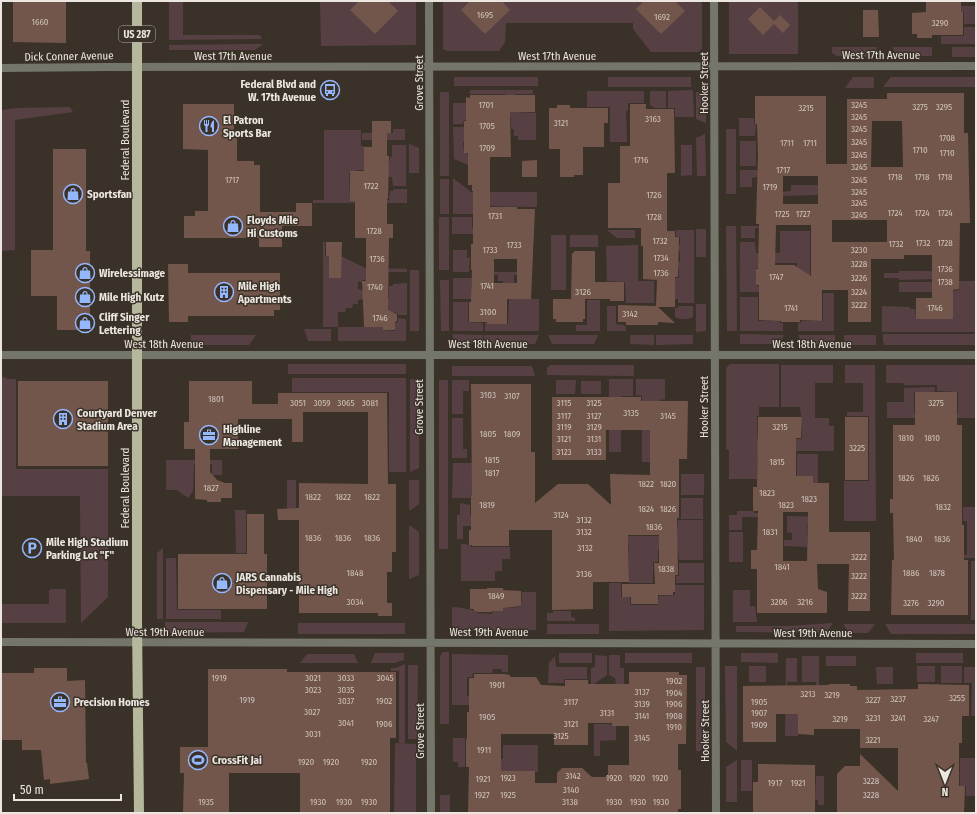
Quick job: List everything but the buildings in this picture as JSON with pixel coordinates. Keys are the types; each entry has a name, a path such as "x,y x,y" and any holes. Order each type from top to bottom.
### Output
{"main road":[{"name":"US 287","path":"136,1 137,67"},
{"name":"Federal Boulevard","path":"137,67 137,643 139,813"}],"street":[{"name":"Grove Street","path":"429,1 431,813"},
{"name":"Hooker Street","path":"714,1 716,813"},
{"name":"West 17th Avenue","path":"137,67 976,66"},
{"name":"Dick Conner Avenue","path":"1,68 137,67"},
{"name":"West 18th Avenue","path":"1,355 976,355"},
{"name":"West 19th Avenue","path":"1,642 976,644"}],"shaded area":[{"path":"169,1 183,1 183,35 260,35 262,39 169,40"},
{"path":"320,1 416,1 416,45 321,46"},
{"path":"443,1 702,1 702,49 698,52 651,52 633,29 633,23 506,23 505,42 499,51 447,51 443,49"},
{"path":"729,1 798,1 798,54 729,54"},
{"path":"959,6 976,6 976,24 964,24 964,12 959,12"},
{"path":"964,27 976,27 976,44 941,44 941,36 964,36"},
{"path":"263,44 255,50 169,50 169,45"},
{"path":"832,47 877,47 875,57 837,56 832,53"},
{"path":"892,47 932,47 932,56 897,56"},
{"path":"952,47 976,47 976,57 952,57"},
{"path":"454,77 538,77 538,86 454,86"},
{"path":"608,77 691,77 691,87 608,87"},
{"path":"853,77 874,77 874,88 845,88"},
{"path":"891,77 976,77 976,87 883,87"},
{"path":"470,90 533,90 533,94 515,94 515,112 536,113 536,140 518,140 518,136 514,136 514,129 511,129 511,118 504,118 505,94 470,94"},
{"path":"693,90 694,117 675,117 675,108 668,108 668,91"},
{"path":"587,91 644,91 644,103 628,103 628,111 626,111 627,142 610,142 610,107 587,107"},
{"path":"650,91 666,91 666,108 653,108 653,106 650,106"},
{"path":"440,92 449,92 449,176 440,176"},
{"path":"696,92 706,92 706,123 696,119"},
{"path":"453,103 466,103 467,120 464,120 463,124 453,124"},
{"path":"70,107 73,112 15,120 15,250 1,251 1,112 2,110 16,108"},
{"path":"739,118 754,118 754,124 756,124 755,136 739,136"},
{"path":"453,127 464,127 464,132 468,133 468,142 463,142 464,153 467,153 468,158 487,158 471,166 454,159"},
{"path":"393,129 405,129 405,140 362,140 362,133 393,133"},
{"path":"726,129 736,129 736,194 726,194"},
{"path":"324,130 361,130 361,146 364,146 364,170 357,170 356,172 349,173 350,200 389,200 390,191 393,191 393,189 407,189 407,203 313,203 313,200 324,200"},
{"path":"705,134 706,176 697,176 696,138"},
{"path":"740,141 756,141 756,166 740,166"},
{"path":"409,144 419,148 419,173 409,173"},
{"path":"392,145 406,145 406,186 393,186 392,177 366,177 365,166 389,166 390,157 392,157"},
{"path":"681,145 692,145 692,175 681,176"},
{"path":"740,170 758,170 758,177 752,178 752,187 740,187"},
{"path":"453,178 471,192 537,192 537,207 477,206 477,208 473,208 473,214 453,214"},
{"path":"440,179 449,179 449,214 440,214"},
{"path":"791,185 818,185 818,195 780,196 780,192 791,191"},
{"path":"439,217 449,217 449,270 439,270"},
{"path":"452,217 472,217 474,234 452,234"},
{"path":"726,226 736,226 737,331 727,331"},
{"path":"741,226 776,226 776,228 755,228 755,238 741,238"},
{"path":"696,229 706,229 706,257 696,257"},
{"path":"607,230 635,230 635,238 617,238"},
{"path":"676,230 694,230 694,303 678,303 678,299 675,299 675,278 679,278 679,267 676,267 676,262 680,262 680,252 676,245 680,245 680,237 676,236"},
{"path":"780,231 810,231 810,279 797,279 797,263 767,263 766,268 756,268 756,286 765,286 765,292 740,292 740,242 755,242 756,253 780,253"},
{"path":"551,235 566,235 566,290 551,290"},
{"path":"570,235 598,235 598,247 570,247"},
{"path":"323,242 325,242 325,256 343,257 365,268 407,269 407,272 383,272 382,280 362,280 362,282 358,282 358,289 364,291 364,299 358,300 358,304 353,304 352,308 346,308 345,312 338,312 338,327 323,327"},
{"path":"638,245 638,281 654,281 654,303 626,303 625,282 607,281 606,246"},
{"path":"453,250 467,250 467,258 470,258 469,272 453,272"},
{"path":"410,270 419,270 419,331 410,331"},
{"path":"899,271 930,271 932,272 932,279 899,280 899,278 884,278 884,273 899,273"},
{"path":"489,272 532,272 532,275 514,275 514,289 503,284 503,281 498,281 498,275 489,275"},
{"path":"453,278 472,278 471,289 495,299 453,299"},
{"path":"440,280 449,280 449,331 441,331"},
{"path":"959,281 976,281 976,332 882,332 882,306 910,307 910,309 915,309 916,319 953,319 953,297 944,297 937,291 959,290"},
{"path":"899,282 930,282 932,283 932,292 899,292"},
{"path":"407,283 407,315 399,315 395,312 384,312 384,298 389,298 389,286 393,286 393,284"},
{"path":"823,293 834,293 834,331 798,331 798,323 801,323 801,321 823,321"},
{"path":"740,297 758,297 758,321 779,321 780,323 783,323 783,331 740,331"},
{"path":"509,299 539,299 539,331 485,331 485,322 487,324 508,324"},
{"path":"587,300 600,300 600,331 576,331 576,325 587,325"},
{"path":"453,302 468,302 468,322 483,323 483,331 453,331"},
{"path":"696,304 706,304 706,331 696,332"},
{"path":"607,306 616,306 616,324 626,327 626,331 607,331"},
{"path":"678,306 693,306 693,317 688,319 680,319 675,317 675,308 678,308"},
{"path":"398,318 406,319 406,341 338,341 338,327 383,327 383,330 395,331 395,323 398,322"},
{"path":"304,329 331,329 331,341 308,341"},
{"path":"453,334 483,335 483,344 453,344"},
{"path":"740,334 784,335 780,344 740,344"},
{"path":"883,334 976,334 976,345 885,345 883,342"},
{"path":"191,335 256,335 249,345 191,345"},
{"path":"484,335 539,335 535,344 484,344"},
{"path":"548,335 598,335 594,344 552,344"},
{"path":"630,335 654,335 654,345 630,344"},
{"path":"656,335 693,335 693,344 656,345"},
{"path":"798,335 835,335 835,344 802,344"},
{"path":"844,335 876,335 876,345 844,345"},
{"path":"288,364 406,364 406,374 288,374"},
{"path":"730,364 779,364 779,407 759,407 759,416 757,416 757,439 802,439 802,417 800,407 781,407 781,365 833,365 833,383 815,383 815,418 829,418 829,426 834,426 834,451 776,451 757,455 757,479 729,479 729,450 726,449 726,368"},
{"path":"550,365 634,365 634,376 547,375 547,368"},
{"path":"845,365 875,365 876,521 844,521 844,481 869,481 869,416 847,416 847,412 863,412 863,383 845,383"},
{"path":"886,365 976,365 976,418 887,418 887,402 904,402 904,388 935,387 935,391 932,392 914,392 914,414 958,414 958,392 937,391 937,385 904,385 903,383 886,383"},
{"path":"452,366 532,366 535,376 452,376"},
{"path":"1,376 8,379 16,379 16,469 108,469 108,597 81,623 80,496 1,496"},
{"path":"292,378 406,378 406,472 389,472 389,392 292,392"},
{"path":"410,379 419,379 419,468 410,472"},
{"path":"609,379 633,379 633,396 621,396 621,452 609,452"},
{"path":"636,379 665,379 665,399 660,400 660,462 642,462 642,396 636,395"},
{"path":"439,380 448,380 448,549 439,549"},
{"path":"452,380 469,380 469,391 463,391 463,414 452,414"},
{"path":"556,380 576,380 575,394 556,394"},
{"path":"581,381 601,381 601,394 581,394"},
{"path":"452,418 463,418 463,449 467,449 467,458 452,458"},
{"path":"797,454 818,454 818,483 797,483"},
{"path":"166,460 222,460 222,475 212,475 212,464 194,464 193,491 188,498 177,490 166,490"},
{"path":"453,463 472,463 472,481 519,481 477,496 471,496 470,498 452,498"},
{"path":"681,474 704,474 704,495 681,495"},
{"path":"287,480 296,480 296,509 287,509"},
{"path":"409,480 419,480 419,504 411,510 409,510"},
{"path":"681,498 703,498 703,519 681,519"},
{"path":"460,503 470,505 470,516 500,516 500,526 463,526 463,539 457,539 457,515 460,515"},
{"path":"963,507 976,507 976,558 897,558 897,555 967,555 967,521 963,521"},
{"path":"235,510 246,510 246,553 236,553"},
{"path":"737,511 753,511 754,513 782,513 782,517 742,517 742,530 729,530 729,515 737,515"},
{"path":"787,516 828,517 828,523 807,523 807,547 784,546 784,540 792,540 792,533 787,532"},
{"path":"678,520 703,520 703,560 679,560 678,550 658,550 658,562 653,562 653,583 629,583 629,544 613,544 613,536 677,536"},
{"path":"409,526 419,532 419,575 409,579"},
{"path":"729,532 743,532 743,562 729,562"},
{"path":"461,544 471,545 471,547 510,547 510,559 502,559 502,571 495,571 495,581 461,581"},
{"path":"163,548 163,619 157,619 157,553"},
{"path":"166,558 176,558 177,610 221,610 221,619 166,619"},
{"path":"971,561 976,561 976,620 971,620"},
{"path":"679,563 704,563 704,583 676,583 676,576 679,576"},
{"path":"609,583 621,583 621,597 630,597 630,605 658,605 659,596 675,595 675,585 704,585 704,630 609,631"},
{"path":"51,589 66,589 66,623 1,623 1,604 49,604 49,591"},
{"path":"733,590 750,590 750,606 755,606 757,622 733,622"},
{"path":"522,592 536,592 536,630 456,631 452,627 452,607 477,611 477,613 492,614 493,611 503,611 503,608 521,607"},
{"path":"553,611 571,611 571,617 575,618 575,621 547,621 547,613 553,613"},
{"path":"165,622 248,622 244,632 165,633"},
{"path":"298,623 405,623 405,634 298,634"},
{"path":"833,623 826,633 736,632 736,626 788,626"},
{"path":"547,624 599,624 599,634 547,634"},
{"path":"843,624 875,624 868,633 849,633"},
{"path":"885,624 976,624 976,634 891,634"},
{"path":"443,652 449,652 449,724 440,724 440,656"},
{"path":"375,653 404,653 404,660 395,663 371,663"},
{"path":"559,653 592,653 592,663 559,663"},
{"path":"625,653 692,653 692,663 625,663"},
{"path":"741,653 778,653 778,663 741,662"},
{"path":"916,653 963,653 963,663 916,663"},
{"path":"307,654 354,654 358,663 300,663"},
{"path":"452,654 508,655 508,672 502,672 501,669 493,669 492,673 473,673 472,677 467,677 467,696 511,705 452,705"},
{"path":"595,655 607,656 607,675 594,684 594,723 591,723 591,668 595,667"},
{"path":"609,655 620,655 620,668 624,668 624,685 616,685 615,678 609,675"},
{"path":"555,656 556,667 587,667 587,679 564,679 564,683 548,683 549,663"},
{"path":"802,656 819,656 819,696 816,696 816,682 802,682"},
{"path":"826,656 856,656 856,666 826,666"},
{"path":"786,658 797,658 797,682 787,682 787,705 807,705 798,720 798,736 785,736"},
{"path":"405,664 405,743 399,743 399,671 391,671 391,668 396,668"},
{"path":"408,665 418,665 417,739 408,739"},
{"path":"725,666 737,666 737,751 726,742"},
{"path":"749,666 766,666 766,682 749,682"},
{"path":"917,666 935,666 935,682 917,682"},
{"path":"941,666 962,666 962,683 941,683"},
{"path":"696,667 705,667 705,745 700,751 696,751"},
{"path":"876,667 893,667 893,684 877,684"},
{"path":"964,667 976,667 976,716 971,716 972,683 964,683"},
{"path":"594,724 611,724 612,726 616,726 616,740 600,741 600,756 594,756"},
{"path":"453,738 465,738 465,767 458,767 458,762 453,762"},
{"path":"395,743 416,744 416,813 394,813"},
{"path":"503,745 538,745 538,772 496,771 496,759 503,759"},
{"path":"960,758 976,758 976,796 966,796 966,786 960,786"},
{"path":"737,760 737,802 726,802 726,767"},
{"path":"741,760 752,760 752,791 741,791"},
{"path":"816,776 824,776 824,805 818,805 818,800 815,800"},
{"path":"440,795 450,795 450,813 440,813"}],"place":[{"name":"Federal Blvd and W. 17th Avenue","path":"330,90"},
{"name":"El Patron Sports Bar","path":"209,126"},
{"name":"Sportsfan","path":"73,194"},
{"name":"Floyds Mile Hi Customs","path":"233,226"},
{"name":"Wirelessimage","path":"85,273"},
{"name":"Mile High Apartments","path":"224,292"},
{"name":"Mile High Kutz","path":"85,297"},
{"name":"Cliff Singer Lettering","path":"85,323"},
{"name":"Courtyard Denver Stadium Area","path":"63,419"},
{"name":"Highline Management","path":"209,435"},
{"name":"Mile High Stadium Parking Lot \"F\"","path":"32,548"},
{"name":"JARS Cannabis Dispensary - Mile High","path":"222,583"},
{"name":"Precision Homes","path":"60,702"},
{"name":"CrossFit Jai","path":"198,760"}]}
